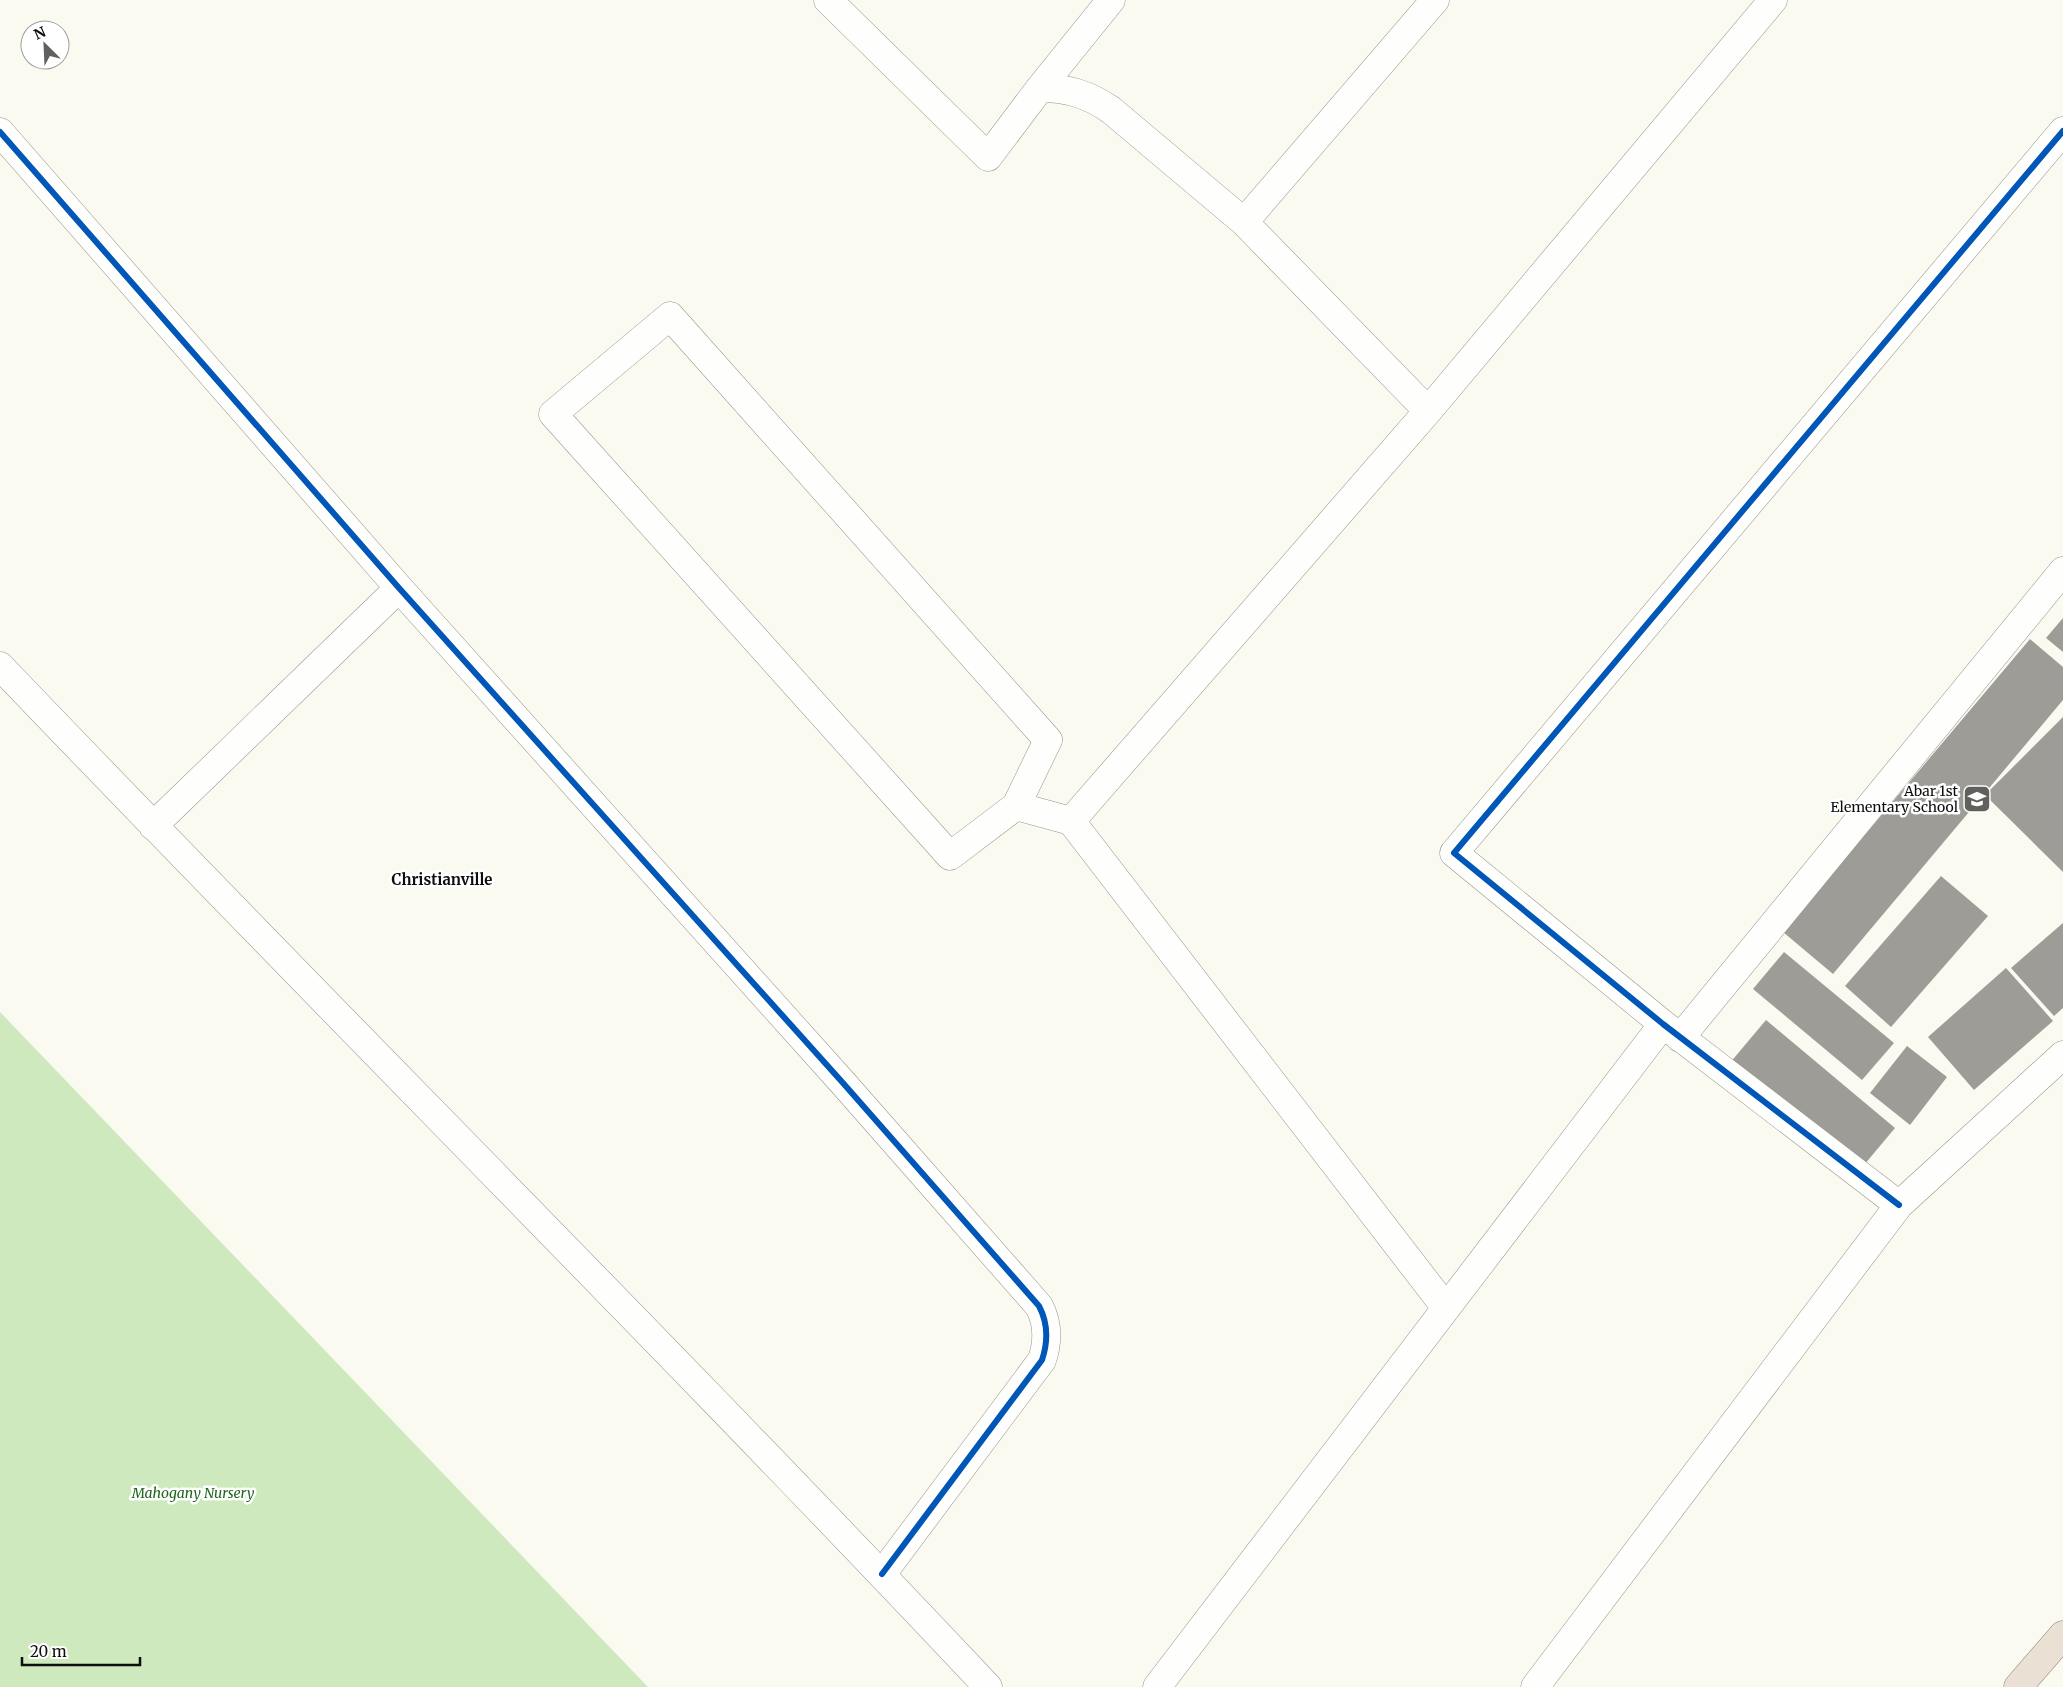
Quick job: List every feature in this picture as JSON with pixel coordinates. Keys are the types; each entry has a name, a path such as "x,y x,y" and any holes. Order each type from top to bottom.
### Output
{"highway":[{"path":"2018,1687 2063,1635"}],"street":[{"path":"828,0 988,157 1040,88 1111,0"},
{"path":"1244,222 1436,0"},
{"path":"1071,821 1428,410 1773,0"},
{"path":"1040,88 1060,88 1096,100 1111,110 1244,222 1428,410"},
{"path":"1899,1205 1672,1031 1454,853 2063,131"},
{"path":"0,132 398,588 843,1083 1033,1298 1043,1314 1046,1340 1042,1360 882,1574"},
{"path":"670,316 1048,740 1016,806 950,856 553,414 670,316"},
{"path":"1157,1687 1446,1308 1672,1031 2063,571"},
{"path":"153,826 398,588"},
{"path":"0,666 153,826 882,1574 988,1687"},
{"path":"1016,806 1071,821 1446,1308"},
{"path":"1535,1687 1899,1205 2063,1055"}],"green space":[{"name":"Mahogany Nursery","path":"0,1012 648,1687 0,1687"}],"building":[{"path":"2063,618 2063,652 2046,638"},
{"path":"2030,639 2063,667 2063,700 1833,974 1783,932"},
{"path":"2063,717 2063,872 1985,795"},
{"path":"1941,876 1988,916 1891,1027 1845,986"},
{"path":"2063,923 2063,1008 2054,1016 2011,968"},
{"path":"1784,952 1894,1043 1862,1080 1753,989"},
{"path":"2006,968 2053,1021 1974,1090 1928,1037"},
{"path":"1766,1020 1895,1128 1859,1171 1729,1064"},
{"path":"1907,1046 1947,1077 1910,1125 1870,1093"}],"cycle path":[{"path":"1899,1205 1663,1024 1454,853 2063,131"},
{"path":"0,132 399,588 843,1083 1039,1306 1044,1319 1046,1333 1042,1360 882,1574"}],"place":[{"name":"Abar 1st Elementary School","path":"1977,799"}],"district":[{"name":"Christianville","path":"442,879"}]}
